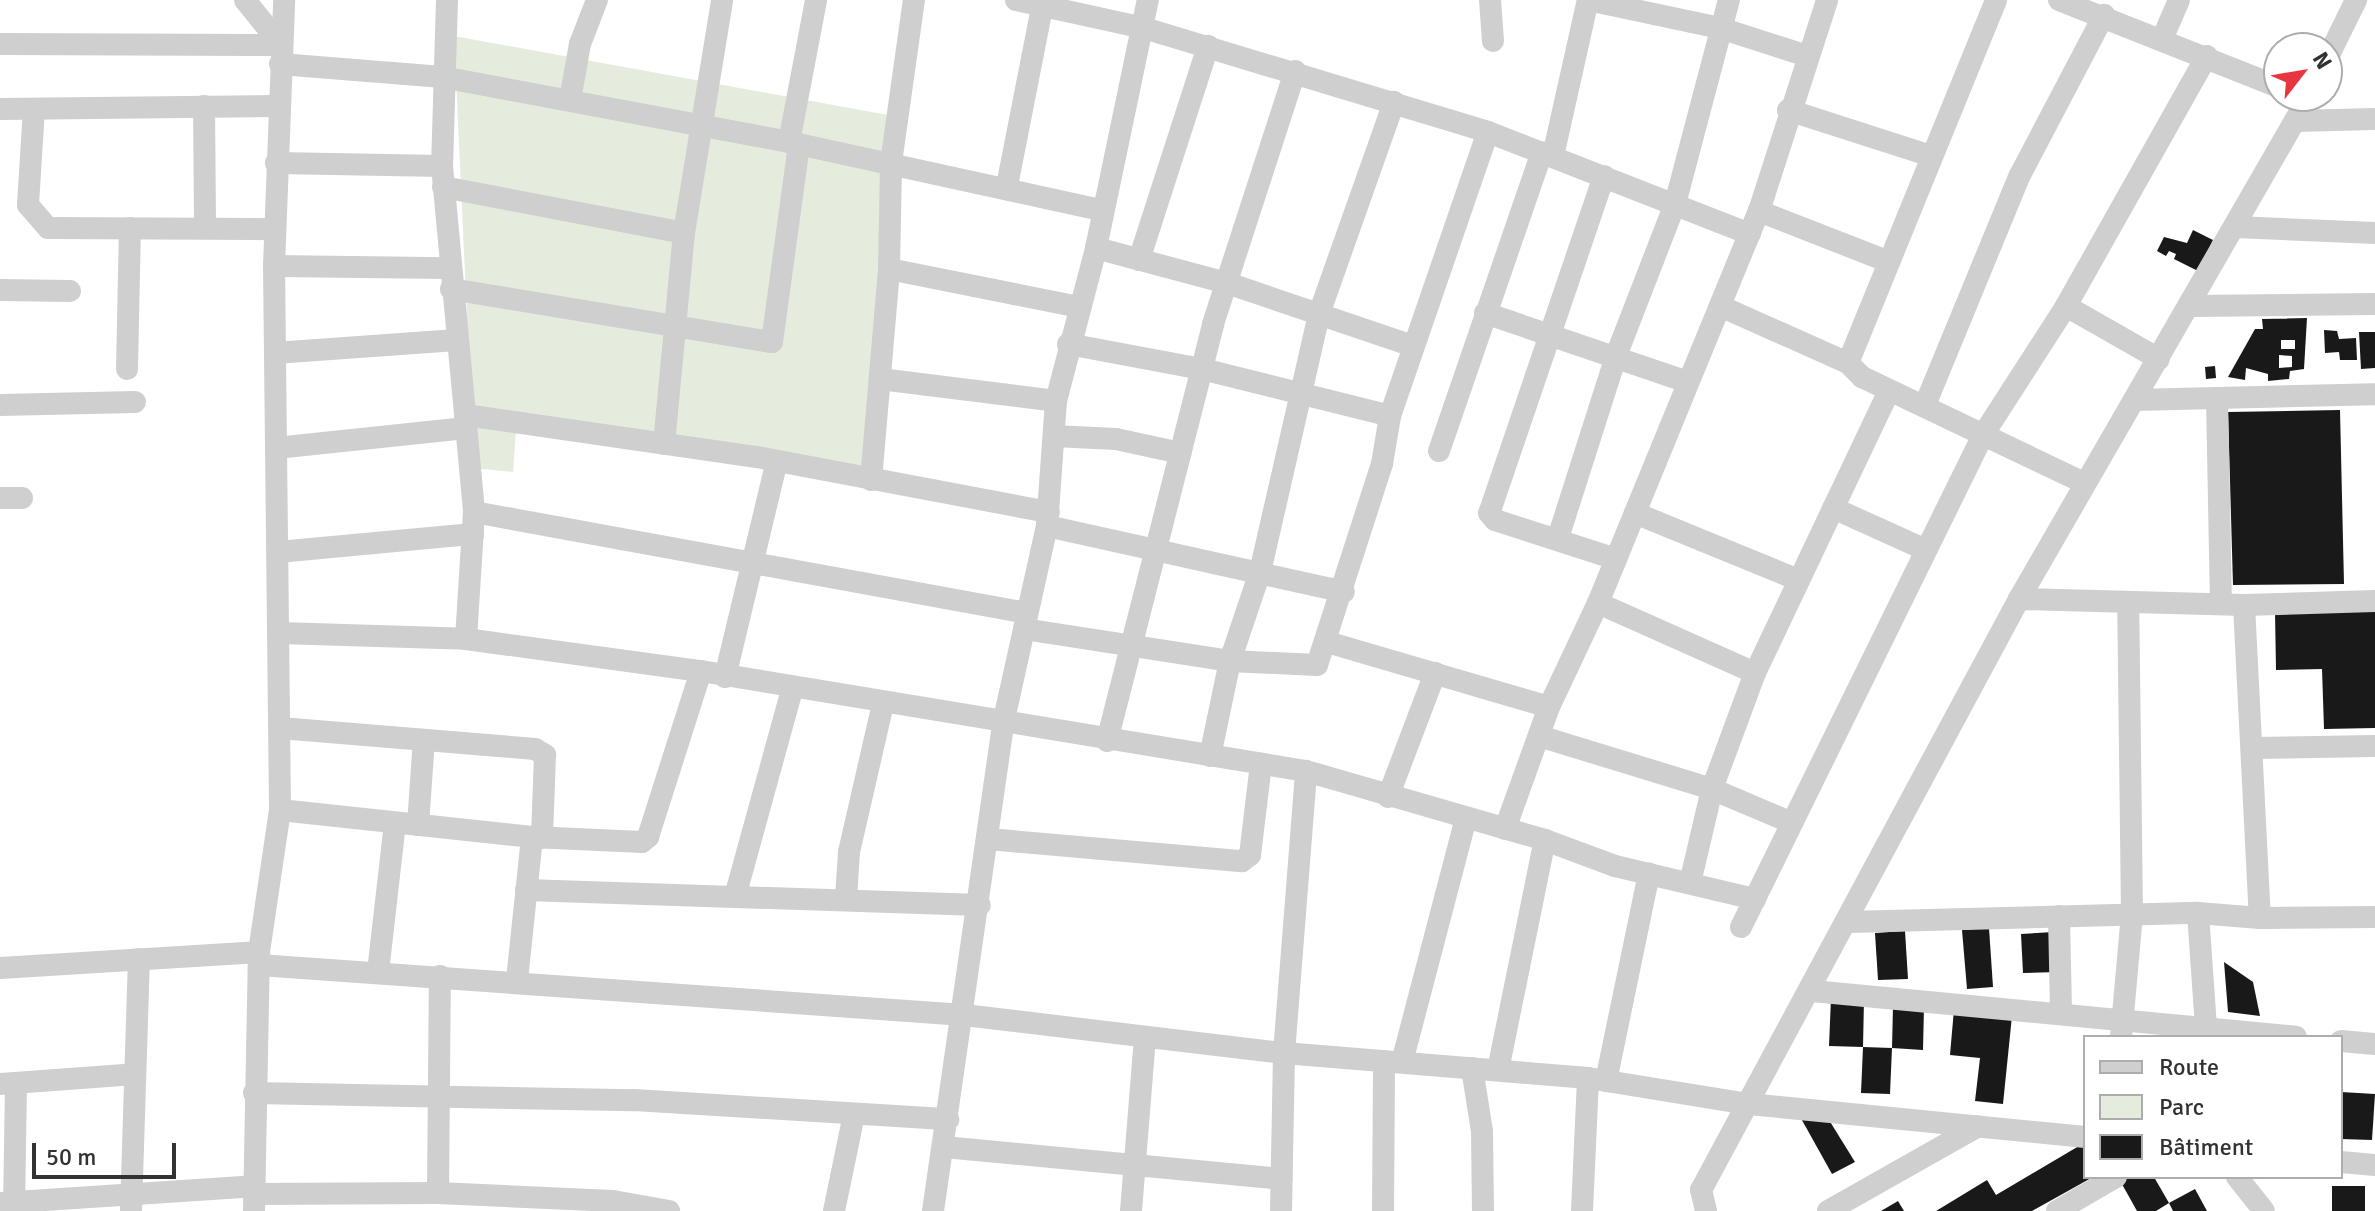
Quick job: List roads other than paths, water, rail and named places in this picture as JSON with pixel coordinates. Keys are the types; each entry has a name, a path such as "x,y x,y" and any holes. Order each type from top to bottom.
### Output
{"street":[{"path":"245,0 281,55"},
{"path":"253,1197 259,959 280,810 274,266 284,0"},
{"path":"447,0 442,77 442,176 473,523 466,639"},
{"path":"570,100 580,44 597,0"},
{"path":"664,444 684,233 722,0"},
{"path":"274,266 450,279 675,330 772,342 794,143 816,0"},
{"path":"871,480 889,269 891,163 914,0"},
{"path":"1016,0 1144,28 1394,102 1488,132 1750,234"},
{"path":"933,1211 980,905 1003,724 1048,519 1056,401 1068,344 1096,248 1148,0"},
{"path":"1490,0 1493,41"},
{"path":"1439,451 1485,313 1547,154 1588,0 1720,28 1807,56"},
{"path":"1558,538 1616,356 1675,204 1729,0"},
{"path":"1505,829 1549,707 1598,603 1759,211 1788,110 1827,0"},
{"path":"1848,363 1996,0"},
{"path":"2059,0 2163,37 2263,80"},
{"path":"2163,37 2179,0"},
{"path":"2340,32 2356,0"},
{"path":"1007,186 1042,7"},
{"path":"1925,405 2020,175 2104,15"},
{"path":"0,44 281,55 442,77 794,143 1007,186 1102,210"},
{"path":"1139,260 1208,46"},
{"path":"1741,927 1983,435 2066,306 2207,56"},
{"path":"1107,741 1129,644 1202,369 1295,71"},
{"path":"1210,756 1230,661 1260,572 1319,314 1394,102"},
{"path":"204,106 205,227"},
{"path":"0,109 278,106"},
{"path":"34,109 28,205 36,219 59,230 275,229"},
{"path":"1788,110 1931,156"},
{"path":"1706,1211 1701,1190 1812,991 2019,599 2084,483 2191,306 2299,112"},
{"path":"2295,121 2375,119"},
{"path":"278,552 473,523 755,567 1129,644 1230,661 1313,668 1327,642 1344,592 1382,464 1390,416 1488,132"},
{"path":"276,163 442,176 684,233"},
{"path":"1604,176 1489,513 1495,520 1616,559"},
{"path":"1759,211 1889,262"},
{"path":"2235,227 2375,233"},
{"path":"127,369 130,228"},
{"path":"1096,248 1227,283 1413,346"},
{"path":"889,269 1079,307"},
{"path":"0,290 70,291"},
{"path":"2191,306 2375,304"},
{"path":"1720,306 1848,363 1862,377 1889,391 1925,405 2084,483"},
{"path":"2066,306 2159,359"},
{"path":"1485,313 1688,382"},
{"path":"275,353 457,340"},
{"path":"1068,344 1202,369 1390,416"},
{"path":"880,379 1056,401"},
{"path":"1690,883 1712,789 1755,673 1889,391"},
{"path":"2135,400 2375,394"},
{"path":"2217,398 2233,604 2253,748 2260,918"},
{"path":"0,405 135,402"},
{"path":"276,448 465,421 664,444 777,461 871,480 1048,519 1155,550 1344,592"},
{"path":"1054,436 1116,439 1180,453"},
{"path":"725,677 755,567 777,461"},
{"path":"1833,508 1926,550"},
{"path":"1635,513 1798,580"},
{"path":"2019,599 2233,604 2375,601"},
{"path":"1598,603 1755,673"},
{"path":"2122,1029 2132,914 2128,603"},
{"path":"280,633 466,639 701,671 1003,724 1306,771 1649,873 1755,899"},
{"path":"1327,642 1549,707"},
{"path":"280,810 537,838 630,843 648,837 701,671"},
{"path":"1388,797 1435,673"},
{"path":"736,893 792,689"},
{"path":"846,898 849,852 883,704"},
{"path":"280,728 535,749 545,755 517,980"},
{"path":"1539,736 1712,789 1792,823"},
{"path":"418,825 424,740"},
{"path":"2253,748 2375,746"},
{"path":"988,839 1242,861 1250,855 1261,764"},
{"path":"1281,1211 1284,1053 1306,771"},
{"path":"1383,1211 1393,1062 1466,818"},
{"path":"378,972 395,823"},
{"path":"1498,1070 1545,840"},
{"path":"1582,1211 1597,1080 1649,873"},
{"path":"526,890 736,893 980,905"},
{"path":"1849,922 2198,913 2260,918 2375,917"},
{"path":"2198,913 2206,1028"},
{"path":"2059,916 2061,1014"},
{"path":"131,1202 139,959"},
{"path":"0,968 139,959 259,959 378,972 964,1015 1284,1053 1597,1080 1749,1104 2083,1137"},
{"path":"438,1193 440,976"},
{"path":"1812,991 2061,1014 2122,1029 2206,1028 2276,1035"},
{"path":"1131,1211 1145,1038"},
{"path":"2343,1041 2375,1044"},
{"path":"1472,1068 1482,1131 1483,1211"},
{"path":"135,1074 8,1083 10,1205 438,1193 500,1204 613,1201 669,1211"},
{"path":"254,1093 634,1100 948,1119"},
{"path":"834,1211 854,1114"},
{"path":"1828,1211 1978,1126"},
{"path":"944,1147 1281,1179"},
{"path":"2343,1162 2375,1165"},
{"path":"2057,1211 2113,1179"},
{"path":"2239,1179 2264,1211"}]}
